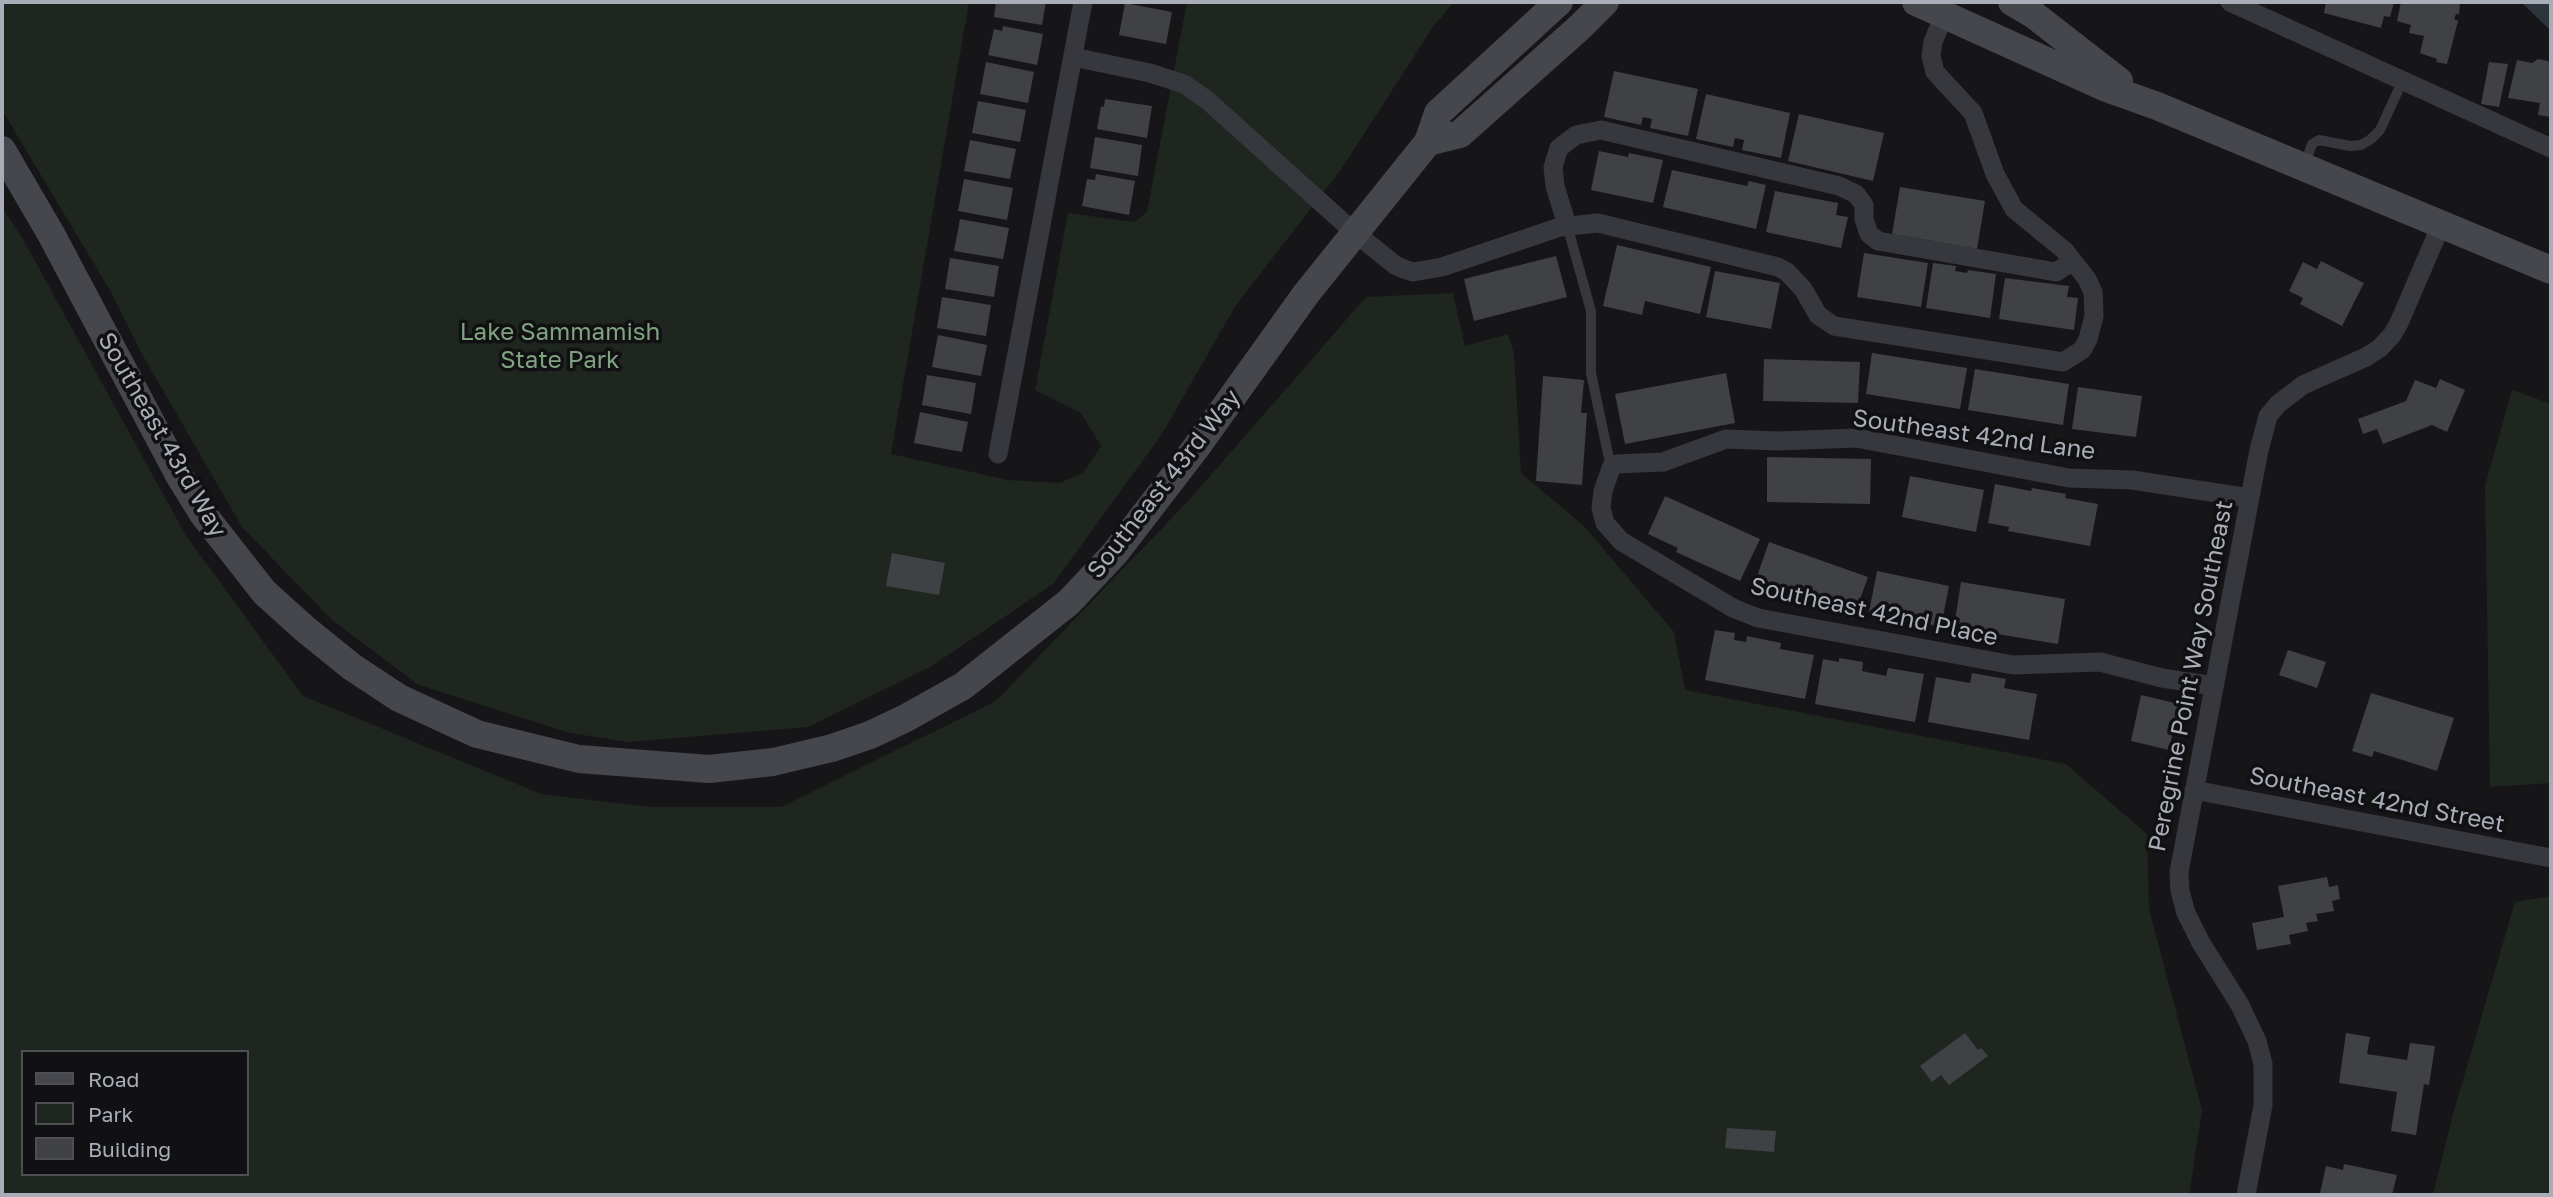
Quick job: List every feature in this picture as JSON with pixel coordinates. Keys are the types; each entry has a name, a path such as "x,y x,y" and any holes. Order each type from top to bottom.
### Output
{"main road":[{"name":"Southeast 43rd Way","path":"2,150 51,234 179,475 211,525 264,592 352,667 399,698 477,734 579,759 709,769 773,762 832,748 870,735 963,686 1069,602 1115,553 1195,449 1306,294 1428,142 1438,113 1559,2"},
{"path":"1428,142 1460,134 1605,2"},
{"path":"1916,2 2104,87 2157,106 2551,270"},
{"path":"2012,2 2157,106"}],"street":[{"path":"998,454 1083,2"},
{"path":"2230,2 2551,148"},
{"path":"1073,57 1150,73 1184,84 1207,100 1354,232 1395,265 1413,272 1442,267 1567,225 1598,223 1778,267 1787,272 1803,289 1818,315 1834,326 2063,362 2082,351 2094,316 2093,292 2073,261 2014,209 1995,174 1973,113 1935,72 1931,56 1933,42 1944,15"},
{"path":"1567,225 1555,186 1553,167 1559,148 1576,135 1601,130 1839,186 1856,194 1864,205 1864,219 1869,234 1878,241 2056,272 2073,261"},
{"name":"Peregrine Point Way Southeast","path":"2246,1195 2263,1105 2263,1064 2257,1041 2241,1005 2201,943 2186,913 2180,891 2179,872 2250,498 2268,416 2291,393 2366,357 2386,341 2399,323 2441,225"},
{"name":"Southeast 42nd Lane","path":"1611,468 1617,464 1663,462 1727,439 1856,439 2069,478 2132,480 2250,498"},
{"name":"Southeast 42nd Place","path":"1611,468 1603,491 1601,508 1611,532 1621,541 1733,608 1758,618 2013,665 2100,662 2162,678 2214,686"},
{"name":"Southeast 42nd Street","path":"2194,790 2551,858"}],"lane":[{"path":"2304,167 2312,144 2319,140 2350,146 2361,145 2371,139 2379,130 2403,82"},
{"path":"1567,225 1591,310 1591,373 1611,468"}],"green space":[{"name":"Lake Sammamish State Park","path":"2,2 969,2 891,454 1008,480 1060,483 1084,472 1101,446 1081,413 1035,390 1068,213 1134,222 1147,212 1187,2 1454,2 1433,27 1340,171 1236,305 1162,434 1053,584 932,666 808,727 628,742 570,733 419,685 332,620 242,527 142,354 111,292 2,110"},
{"path":"2,207 24,241 185,534 303,696 541,794 650,807 781,807 996,701 1191,498 1366,297 1453,293 1465,346 1508,334 1514,354 1521,473 1583,525 1674,632 1685,690 2066,764 2147,834 2149,909 2202,1110 2189,1195 2,1195"},
{"path":"2512,390 2551,404 2551,783 2490,787 2485,486"},
{"path":"2551,896 2551,1195 2433,1195 2453,1114 2515,902"}],"shaded area":[{"path":"2520,2 2551,2 2551,31 2522,3"}],"building":[{"path":"996,2 1046,2 1042,25 994,17"},
{"path":"2326,2 2394,2 2390,17 2384,16 2381,28 2324,13"},
{"path":"2401,2 2460,4 2459,14 2456,14 2454,19 2458,21 2447,64 2436,62 2437,59 2420,53 2424,36 2409,33 2411,25 2397,21"},
{"path":"1125,3 1172,12 1166,44 1119,35"},
{"path":"1003,26 1043,34 1037,65 988,55 994,29 1002,31"},
{"path":"2538,59 2548,61 2551,66 2551,117 2538,115 2540,103 2508,98 2517,60 2532,63"},
{"path":"986,62 1034,72 1028,103 980,94"},
{"path":"2489,62 2508,64 2499,107 2481,104"},
{"path":"1614,71 1698,89 1688,136 1650,128 1652,119 1643,117 1641,125 1604,117"},
{"path":"1706,94 1790,113 1781,158 1742,150 1744,140 1735,138 1733,147 1696,139"},
{"path":"1105,99 1152,106 1147,138 1097,129"},
{"path":"978,101 1026,110 1020,142 972,133"},
{"path":"1799,114 1884,133 1873,181 1788,161"},
{"path":"1095,137 1142,145 1138,176 1090,168"},
{"path":"970,140 1016,149 1010,179 964,171"},
{"path":"1599,151 1628,157 1629,153 1663,160 1653,203 1591,190"},
{"path":"1672,170 1747,186 1749,181 1766,185 1756,229 1663,207"},
{"path":"1096,174 1135,181 1129,215 1082,206 1087,179 1095,180"},
{"path":"964,179 1013,188 1007,220 958,211"},
{"path":"1900,187 1985,201 1977,249 1892,234"},
{"path":"1775,191 1838,203 1836,215 1848,217 1841,248 1766,232"},
{"path":"960,219 1009,228 1003,259 954,251"},
{"path":"1617,245 1711,267 1700,314 1645,301 1642,315 1603,306"},
{"path":"1864,253 1928,263 1921,307 1857,297"},
{"path":"1556,256 1567,297 1474,321 1464,279"},
{"path":"950,258 999,266 994,297 945,289"},
{"path":"2321,261 2364,283 2342,326 2300,304 2303,298 2289,291 2303,262 2317,269"},
{"path":"1933,263 1956,266 1955,271 1996,274 1990,318 1926,308"},
{"path":"1715,271 1780,283 1771,329 1706,317"},
{"path":"2005,278 2069,286 2067,297 2078,298 2074,330 1999,319"},
{"path":"942,297 991,305 986,336 937,328"},
{"path":"938,335 987,345 981,376 932,367"},
{"path":"1872,353 1967,368 1960,409 1866,394"},
{"path":"1764,359 1860,362 1858,403 1763,401"},
{"path":"1975,369 2069,384 2063,425 1968,410"},
{"path":"1726,373 1735,423 1625,444 1615,394"},
{"path":"927,375 976,383 971,414 922,405"},
{"path":"1543,376 1584,380 1581,413 1587,413 1582,485 1536,481"},
{"path":"2440,379 2465,390 2447,432 2432,425 2383,444 2377,429 2363,434 2358,419 2406,401 2415,380 2436,388"},
{"path":"2078,387 2142,396 2136,437 2072,429"},
{"path":"920,412 968,422 962,452 914,443"},
{"path":"1767,457 1871,459 1870,504 1767,502"},
{"path":"1910,476 1984,490 1976,532 1902,517"},
{"path":"1995,484 2066,494 2065,498 2098,504 2090,546 2008,531 2009,527 1988,523"},
{"path":"1665,496 1760,539 1740,581 1676,552 1678,548 1648,534"},
{"path":"1769,542 1868,577 1853,619 1785,598 1787,593 1755,582"},
{"path":"892,553 945,563 939,595 886,586"},
{"path":"1877,571 1949,586 1941,627 1869,612"},
{"path":"1961,582 2065,599 2058,644 1954,627"},
{"path":"1715,630 1735,633 1734,640 1746,642 1747,636 1781,643 1780,649 1814,655 1805,699 1705,680"},
{"path":"2288,650 2326,662 2317,688 2279,675"},
{"path":"1839,658 1863,662 1862,671 1886,676 1888,668 1924,674 1915,722 1815,704 1823,659 1839,662"},
{"path":"1972,673 2006,679 2004,688 2037,694 2029,740 1928,722 1936,677 1970,683"},
{"path":"2371,693 2454,718 2437,771 2374,751 2372,757 2352,751"},
{"path":"2141,695 2179,704 2169,750 2131,741"},
{"path":"2327,877 2329,887 2338,885 2340,899 2332,901 2334,911 2316,914 2318,921 2306,923 2308,931 2289,935 2291,944 2257,950 2252,923 2284,917 2278,886"},
{"path":"1965,1033 1978,1050 1981,1048 1988,1056 1949,1085 1941,1075 1932,1082 1920,1066"},
{"path":"2346,1033 2370,1037 2367,1054 2407,1060 2410,1043 2435,1046 2429,1085 2424,1084 2416,1135 2391,1131 2397,1092 2339,1083"},
{"path":"1727,1128 1776,1131 1774,1152 1725,1148"},
{"path":"2344,1164 2397,1175 2392,1195 2320,1193 2326,1166 2343,1170"}]}
